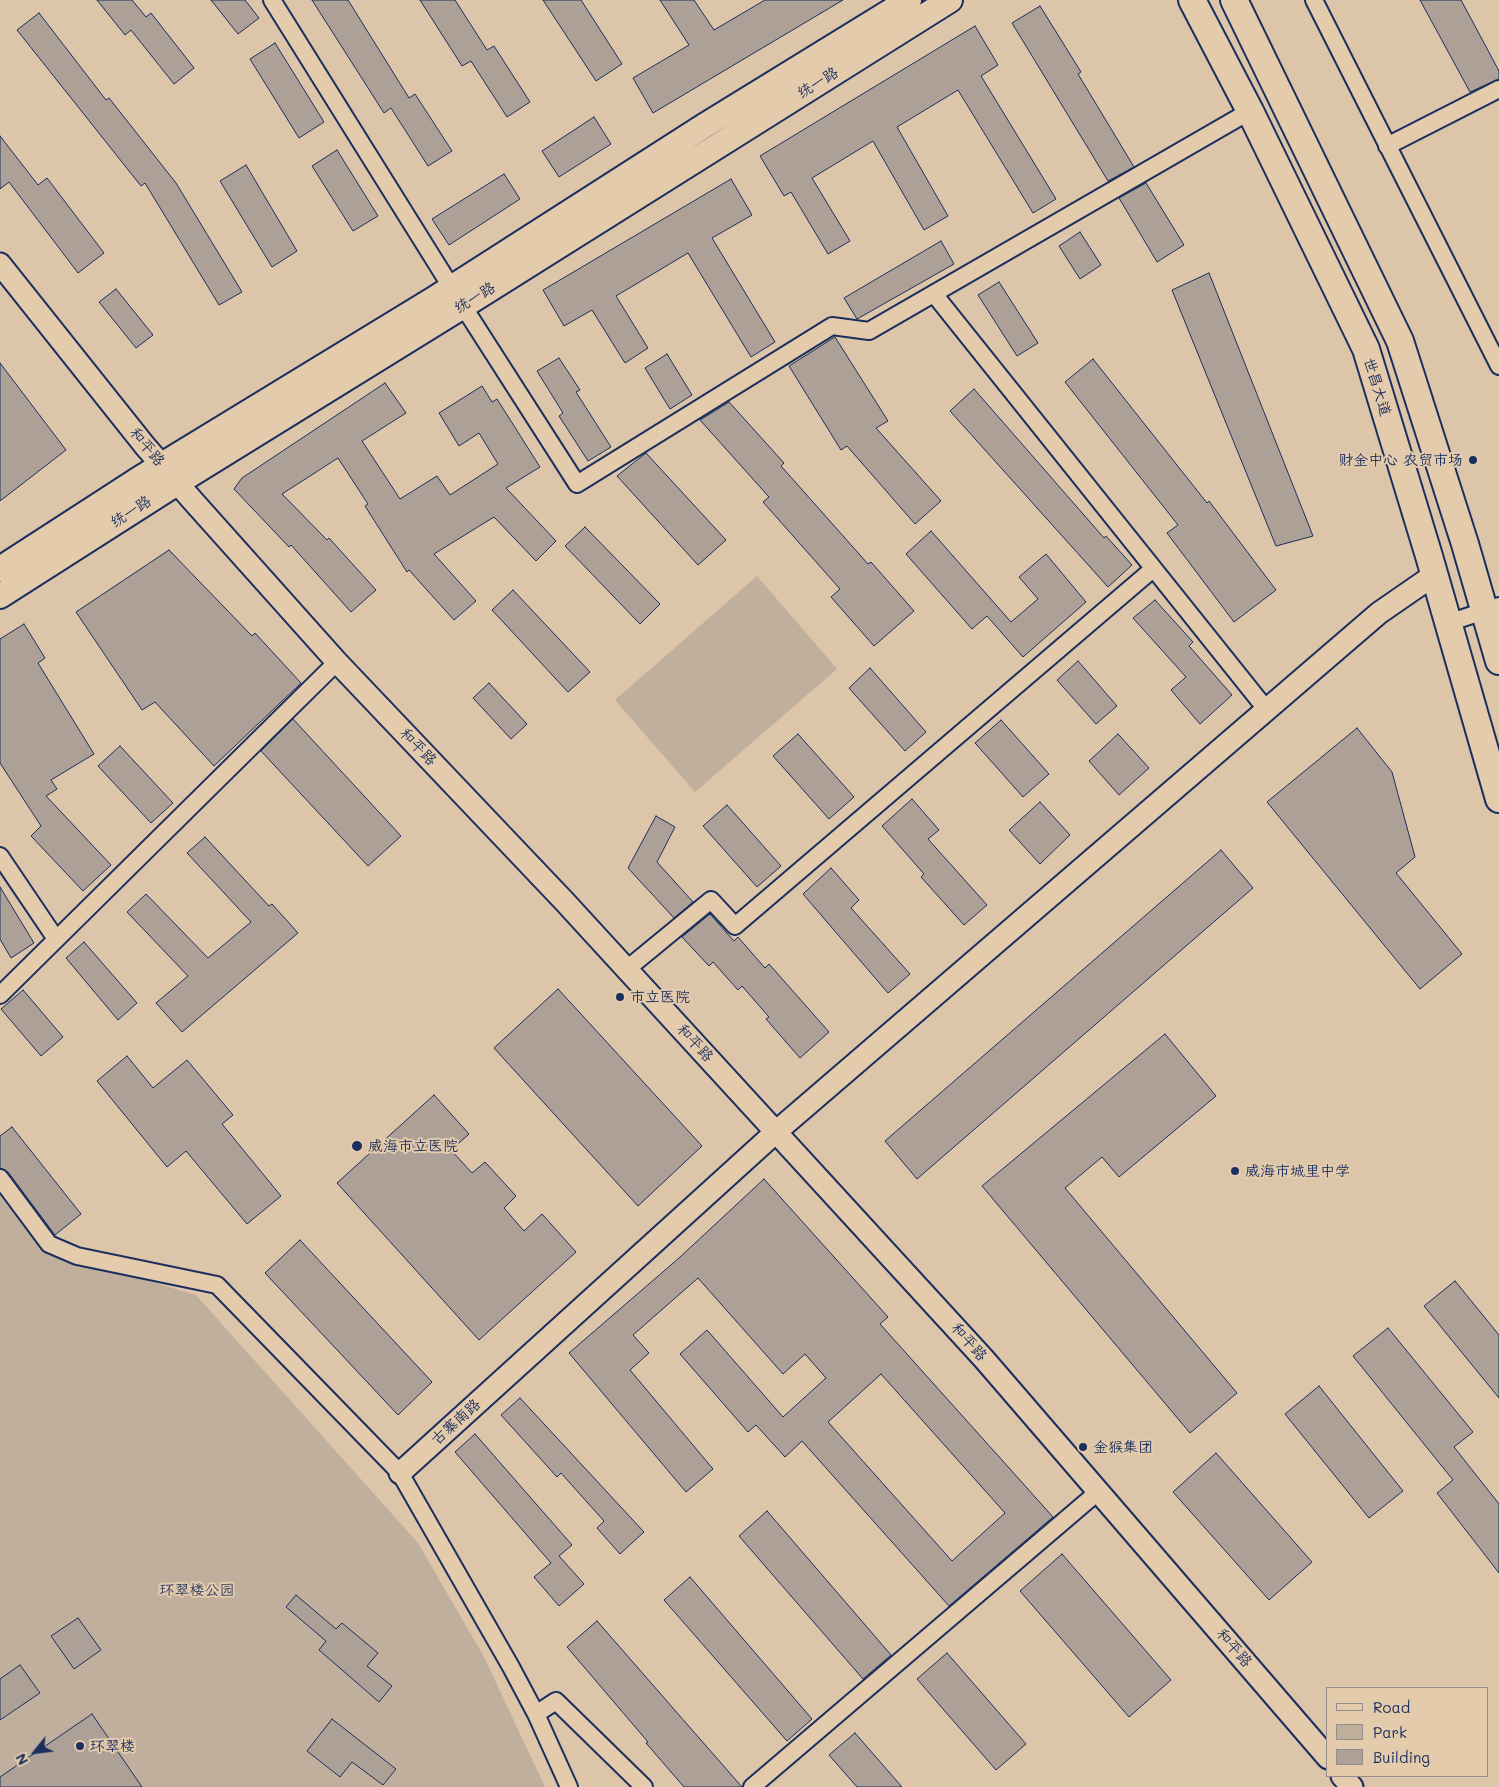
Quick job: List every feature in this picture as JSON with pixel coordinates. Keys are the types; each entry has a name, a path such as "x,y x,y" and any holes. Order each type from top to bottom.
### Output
{"main road":[{"name":"统一路","path":"0,596 177,483 909,0"},
{"name":"统一路","path":"0,569 161,465 457,297 950,0"},
{"name":"世昌大道","path":"1192,0 1250,112 1366,349 1499,799"},
{"path":"1234,0 1400,341 1492,609 1499,660"}],"street":[{"path":"272,0 457,297 577,484 832,326 869,331 1250,112"},
{"path":"1314,0 1499,366"},
{"path":"1387,146 1499,90"},
{"name":"和平路","path":"0,264 177,483 337,662 628,969 984,1359 1326,1756"},
{"path":"934,294 1266,709"},
{"path":"628,969 711,900 735,926 1153,570"},
{"name":"古寨南路","path":"400,1473 777,1131 1378,613 1434,575"},
{"path":"1448,623 1492,609"},
{"path":"0,995 337,662"},
{"path":"0,856 56,940"},
{"path":"0,1178 49,1244 77,1256 217,1285 400,1473 536,1714 569,1787"},
{"path":"752,1787 1099,1491"},
{"path":"536,1714 556,1701 644,1787"},
{"path":"1343,1777 1352,1787"}],"green space":[{"path":"757,576 837,669 695,792 615,700"},
{"name":"环翠楼公园","path":"0,1190 41,1249 196,1295 418,1543 484,1657 545,1787 0,1787"}],"building":[{"path":"97,0 132,0 146,17 151,13 194,68 174,84 131,30 125,35"},
{"path":"211,0 245,0 259,18 238,34"},
{"path":"312,0 348,0 409,98 415,94 452,151 428,166 391,108 384,113"},
{"path":"420,0 455,0 487,50 494,46 530,102 507,117 471,61 462,66"},
{"path":"543,0 581,0 622,64 596,81"},
{"path":"660,0 694,0 714,30 765,0 843,0 653,113 633,78 689,45"},
{"path":"1420,0 1461,0 1499,71 1499,79 1470,92"},
{"path":"1040,6 1081,72 1078,74 1134,167 1108,181 1012,23"},
{"path":"39,13 106,100 109,98 176,183 242,292 219,305 145,183 141,186 17,30"},
{"path":"975,26 998,65 981,76 1056,199 1033,213 958,90 897,127 948,216 924,230 873,141 812,178 850,241 828,254 791,192 784,196 760,156"},
{"path":"275,43 324,122 299,138 250,59"},
{"path":"594,117 611,144 559,177 542,151"},
{"path":"0,136 38,185 47,178 104,253 78,273 9,182 0,189"},
{"path":"337,150 378,216 353,231 312,166"},
{"path":"246,165 297,251 272,267 220,181"},
{"path":"504,174 520,199 449,245 432,219"},
{"path":"731,179 752,215 712,238 775,342 751,357 688,253 616,296 648,348 625,363 592,310 564,326 543,290"},
{"path":"1146,183 1184,245 1157,262 1119,198"},
{"path":"1080,232 1101,265 1080,279 1059,246"},
{"path":"941,241 954,264 857,319 844,298"},
{"path":"1209,273 1313,536 1276,546 1172,290"},
{"path":"999,282 1038,343 1017,356 978,295"},
{"path":"116,289 153,335 136,348 99,302"},
{"path":"835,337 888,421 876,428 941,501 915,524 847,446 841,450 789,366"},
{"path":"667,354 692,395 670,409 645,368"},
{"path":"559,358 580,390 576,392 611,447 588,461 559,416 563,413 537,371"},
{"path":"1093,359 1207,503 1209,501 1276,590 1234,622 1167,533 1178,525 1065,382"},
{"path":"0,363 66,450 0,501"},
{"path":"385,383 406,413 362,441 400,499 437,476 450,495 498,464 479,433 459,446 439,413 482,386 492,402 497,399 540,467 506,488 556,541 536,561 494,517 434,554 476,601 454,620 409,570 407,572 365,506 368,504 338,458 282,494 327,540 329,538 376,590 351,612 291,545 289,547 234,489 242,478"},
{"path":"974,389 1104,538 1106,536 1132,565 1108,587 950,411"},
{"path":"729,402 784,463 781,466 868,564 871,562 914,611 874,646 831,597 840,589 763,502 769,497 700,420"},
{"path":"646,453 726,540 698,565 617,476"},
{"path":"585,527 660,604 640,624 565,546"},
{"path":"931,531 1011,622 1038,599 1019,577 1046,554 1086,602 1023,657 987,616 972,629 906,554"},
{"path":"169,550 252,636 255,633 301,683 214,766 155,702 142,710 76,612"},
{"path":"513,590 590,672 568,692 492,610"},
{"path":"1155,600 1193,642 1189,646 1232,695 1200,724 1171,690 1186,677 1133,618"},
{"path":"24,624 45,658 38,663 94,754 51,780 57,789 46,796 111,865 83,891 31,836 41,826 0,763 0,639"},
{"path":"1078,661 1117,706 1096,724 1057,680"},
{"path":"870,668 926,732 905,751 849,688"},
{"path":"489,683 527,724 511,739 473,698"},
{"path":"293,719 401,836 368,866 261,751"},
{"path":"1001,720 1049,774 1023,797 975,743"},
{"path":"1357,728 1392,772 1415,857 1396,873 1462,954 1420,989 1267,802"},
{"path":"798,734 854,797 829,819 773,756"},
{"path":"1118,734 1149,768 1119,795 1089,761"},
{"path":"120,746 173,803 151,823 98,766"},
{"path":"912,799 939,830 928,839 987,905 964,925 921,877 924,874 882,826"},
{"path":"1040,802 1070,835 1040,864 1009,830"},
{"path":"727,805 781,866 757,887 703,826"},
{"path":"656,816 675,827 657,862 693,902 674,918 628,868"},
{"path":"205,837 269,906 272,904 298,933 182,1032 156,1003 188,976 127,912 146,894 208,958 251,922 187,853"},
{"path":"1221,850 1253,888 917,1179 885,1141"},
{"path":"831,868 859,900 851,908 910,974 888,993 803,894"},
{"path":"0,887 34,943 11,958 0,939"},
{"path":"710,914 734,941 738,937 765,968 769,964 829,1032 800,1058 766,1019 769,1017 742,986 738,990 713,962 709,966 682,937"},
{"path":"84,942 137,1003 118,1020 66,958"},
{"path":"558,989 702,1146 638,1206 494,1048"},
{"path":"23,990 63,1037 41,1056 1,1009"},
{"path":"1165,1034 1216,1096 1119,1177 1102,1157 1065,1188 1237,1393 1190,1433 982,1186"},
{"path":"127,1056 153,1088 187,1060 233,1115 222,1124 281,1196 247,1224 186,1151 167,1167 97,1081"},
{"path":"434,1095 469,1134 451,1150 472,1173 485,1162 516,1196 504,1208 524,1231 542,1214 576,1252 479,1340 337,1183"},
{"path":"12,1127 81,1214 55,1235 8,1172 0,1168 0,1136"},
{"path":"764,1179 888,1317 880,1324 1053,1517 949,1606 802,1441 785,1457 756,1425 748,1432 680,1354 707,1330 783,1417 826,1378 805,1354 783,1374 698,1278 633,1335 649,1353 630,1370 713,1469 686,1492 569,1353 679,1258","holes":["881,1374 1005,1513 952,1561 828,1422"]},
{"path":"300,1240 432,1382 398,1415 265,1273"},
{"path":"1455,1281 1499,1335 1499,1398 1424,1306"},
{"path":"1388,1328 1473,1432 1454,1447 1499,1504 1499,1573 1437,1493 1453,1480 1353,1356"},
{"path":"1319,1386 1403,1491 1369,1518 1285,1414"},
{"path":"520,1398 644,1532 620,1554 597,1528 604,1521 561,1473 557,1477 501,1415"},
{"path":"475,1434 572,1545 559,1556 584,1584 559,1606 534,1577 551,1563 455,1452"},
{"path":"1216,1453 1312,1562 1269,1600 1173,1492"},
{"path":"767,1511 891,1655 863,1679 739,1536"},
{"path":"1062,1554 1171,1680 1129,1717 1020,1591"},
{"path":"690,1577 812,1719 787,1741 664,1600"},
{"path":"296,1595 336,1629 342,1623 378,1653 367,1666 392,1686 379,1702 319,1650 326,1641 286,1607"},
{"path":"78,1618 101,1650 74,1669 51,1636"},
{"path":"597,1621 742,1787 684,1787 567,1647"},
{"path":"947,1653 1026,1744 996,1770 917,1679"},
{"path":"20,1665 40,1693 0,1720 0,1679"},
{"name":"环翠楼","path":"92,1714 142,1787 0,1787 0,1777"},
{"path":"332,1719 396,1769 383,1785 352,1762 340,1777 307,1751"},
{"path":"855,1733 902,1787 857,1787 829,1755"}],"place":[{"name":"财金中心 农贸市场","path":"1473,460"},
{"name":"市立医院","path":"620,997"},
{"name":"威海市立医院","path":"357,1146"},
{"name":"威海市城里中学","path":"1235,1171"},
{"name":"金猴集团","path":"1083,1447"},
{"name":"环翠楼","path":"80,1746"}]}
